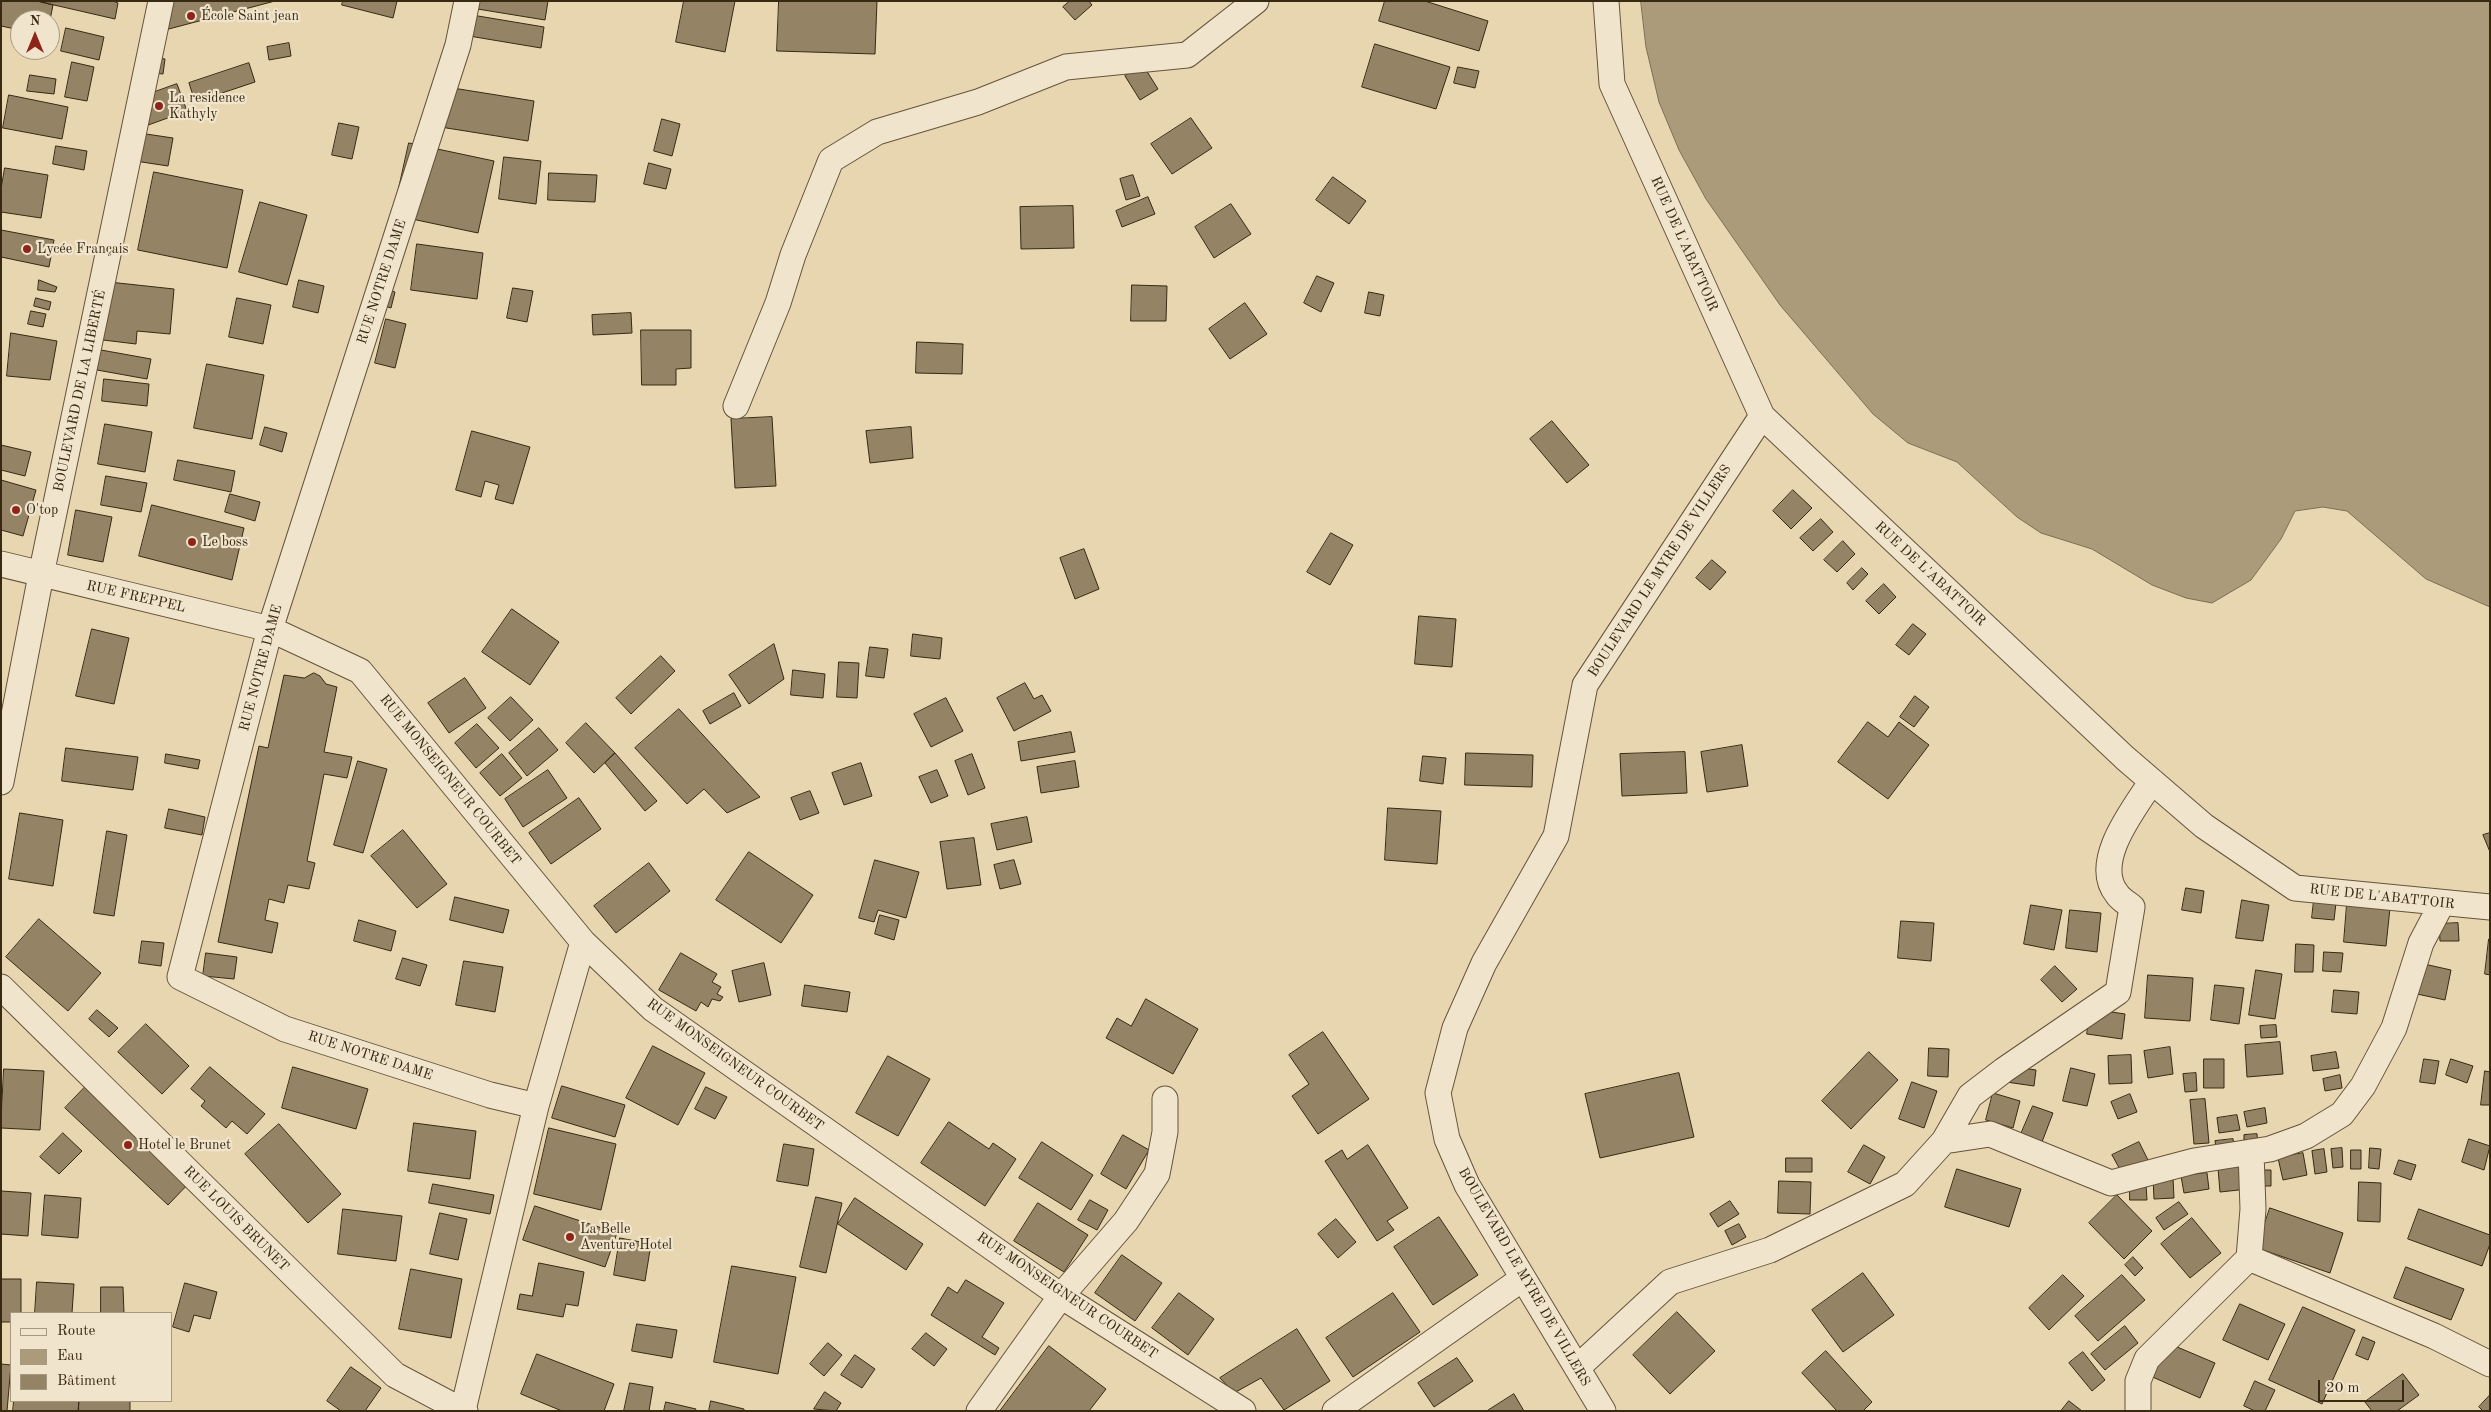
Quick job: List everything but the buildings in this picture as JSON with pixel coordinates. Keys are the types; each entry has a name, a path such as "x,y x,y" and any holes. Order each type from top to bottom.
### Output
{"street":[{"name":"BOULEVARD DE LA LIBERTÉ","path":"1,782 41,575 161,1"},
{"name":"RUE NOTRE DAME","path":"467,1 458,45 270,629 180,977 285,1029 490,1094 536,1106"},
{"path":"736,406 778,303 793,255 832,160 877,132 978,102 1066,67 1187,55 1256,1"},
{"name":"RUE DE L'ABATTOIR","path":"1606,1 1612,84 1762,416 2152,781 2204,826 2295,888 2490,907"},
{"name":"BOULEVARD LE MYRE DE VILLERS","path":"1603,1411 1467,1185 1447,1139 1438,1093 1455,1028 1484,963 1556,836 1586,685 1762,416"},
{"name":"RUE FREPPEL","path":"1,564 270,629"},
{"name":"RUE MONSEIGNEUR COURBET","path":"270,629 360,671 583,942 653,1009 1061,1296 1243,1411"},
{"path":"1577,1368 1670,1282 1770,1250 1905,1184 1944,1141 1970,1096 2004,1070 2118,992 2132,906 2116,894 2108,876 2113,844 2152,781"},
{"path":"1944,1141 1990,1134 2111,1182 2194,1161 2270,1149 2306,1136 2342,1114 2363,1086 2394,1028 2421,943 2442,903"},
{"path":"464,1411 536,1106 583,942"},
{"name":"RUE LOUIS BRUNET","path":"1,987 395,1375 464,1411"},
{"path":"979,1411 1061,1296 1126,1221 1156,1174 1166,1132 1166,1099"},
{"path":"2138,1411 2138,1382 2147,1358 2249,1258 2253,1209 2250,1152"},
{"path":"2249,1258 2434,1336 2490,1364"},
{"path":"1335,1411 1522,1279"}],"water":[{"path":"1641,1 2490,1 2490,607 2426,579 2347,511 2323,507 2295,511 2281,539 2251,580 2212,603 2186,598 2152,585 2092,549 2041,533 2017,517 1957,462 1908,443 1873,414 1780,305 1706,199 1679,150 1659,102 1646,47"}],"place":[{"name":"École Saint jean","path":"191,16"},
{"name":"La residence Kathyly","path":"159,106"},
{"name":"Lycée Français","path":"27,249"},
{"name":"O'top","path":"16,510"},
{"name":"Le boss","path":"192,542"},
{"name":"Hotel le Brunet","path":"128,1145"},
{"name":"La Belle Aventure Hotel","path":"570,1237"}]}
